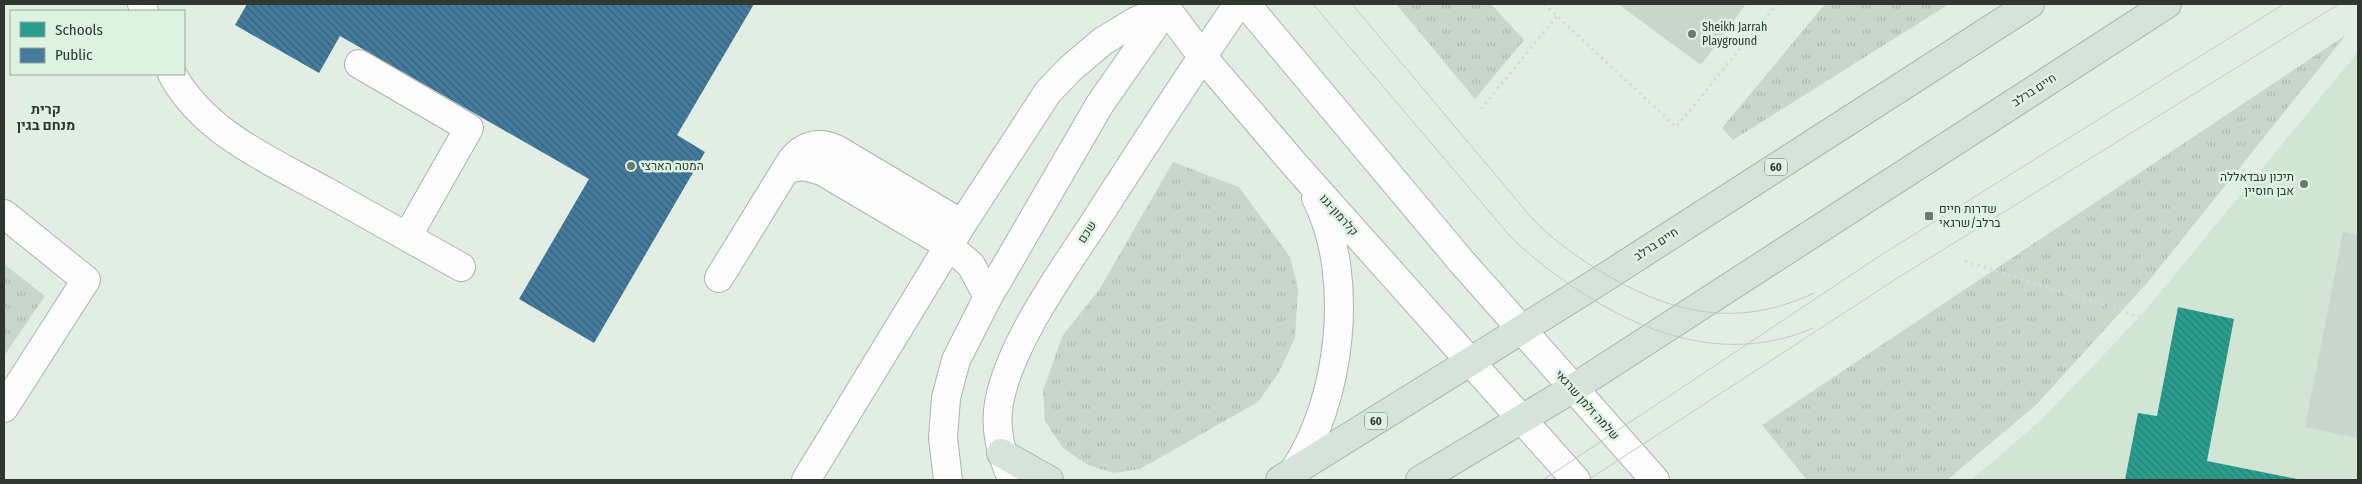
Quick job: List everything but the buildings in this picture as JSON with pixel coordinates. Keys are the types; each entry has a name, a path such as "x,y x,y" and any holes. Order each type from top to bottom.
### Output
{"highway":[{"name":"חיים ברלב","path":"1287,476 1471,362 2030,4"},
{"name":"חיים ברלב","path":"1420,480 1572,389 2167,4"},
{"path":"1001,453 1049,480"}],"street":[{"name":"שכם","path":"1012,480 1001,453 997,421 1003,385 1031,324 1054,284 1202,56 1238,4"},
{"path":"1246,4 1521,330"},
{"name":"קלרמון-גנו","path":"1166,6 1202,56 1295,165 1522,420"},
{"path":"806,480 956,235 1048,92 1070,69 1103,41 1166,6"},
{"path":"948,480 943,438 946,398 956,360 988,297 1100,104 1166,6"},
{"path":"359,64 470,128 407,237"},
{"path":"173,75 195,108 224,132 260,155 460,267"},
{"path":"1287,476 1309,448 1324,407 1335,354 1339,301 1336,262 1326,223 1311,188 1295,165"},
{"path":"719,278 786,169 804,166 822,171 956,235 988,297"},
{"path":"4,214 86,280 4,408"},
{"name":"שלמה זלמן שרגאי","path":"1521,330 1654,480"},
{"path":"1522,420 1576,480"}],"path":[{"path":"1544,4 1676,128 1777,4"},
{"path":"1481,110 1557,16"},
{"path":"1965,261 2140,317"}],"shaded area":[{"name":"תיכון עבדאללה אבן חוסיין","path":"2358,52 2358,480 1971,480 2039,422 2140,317"}],"green space":[{"path":"1396,4 1491,4 1524,40 1475,99"},
{"name":"Sheikh Jarrah Playground","path":"1618,4 1746,4 1701,65"},
{"path":"1825,4 1949,4 1733,140 1722,128"},
{"path":"2346,35 2147,283 2036,405 1947,480 1807,480 1762,425"},
{"path":"1173,162 1239,187 1290,257 1298,289 1295,338 1278,374 1258,402 1140,469 1114,473 1088,465 1063,448 1045,421 1043,390 1063,335 1099,290"},
{"path":"2343,232 2358,235 2358,438 2305,427"},
{"path":"4,264 45,296 4,356"}],"tram line":[{"path":"1313,4 1510,236 1544,266 1581,292 1636,322 1664,333 1693,340 1723,344 1753,344 1783,338 1813,328"},
{"path":"1352,4 1530,216 1562,245 1598,270 1624,285 1651,297 1703,312 1757,311 1785,304 1814,293"},
{"path":"1543,480 1881,255 2284,4"},
{"path":"1588,480 1896,279 2339,4"}],"place":[{"name":"Sheikh Jarrah Playground","path":"1692,34"},
{"name":"המטה הארצי","path":"631,166"},
{"name":"תיכון עבדאללה אבן חוסיין","path":"2304,184"},
{"name":"שדרות חיים ברלב/שרגאי","path":"1929,216"}],"district":[{"name":"קרית מנחם בגין","path":"46,118"}]}
